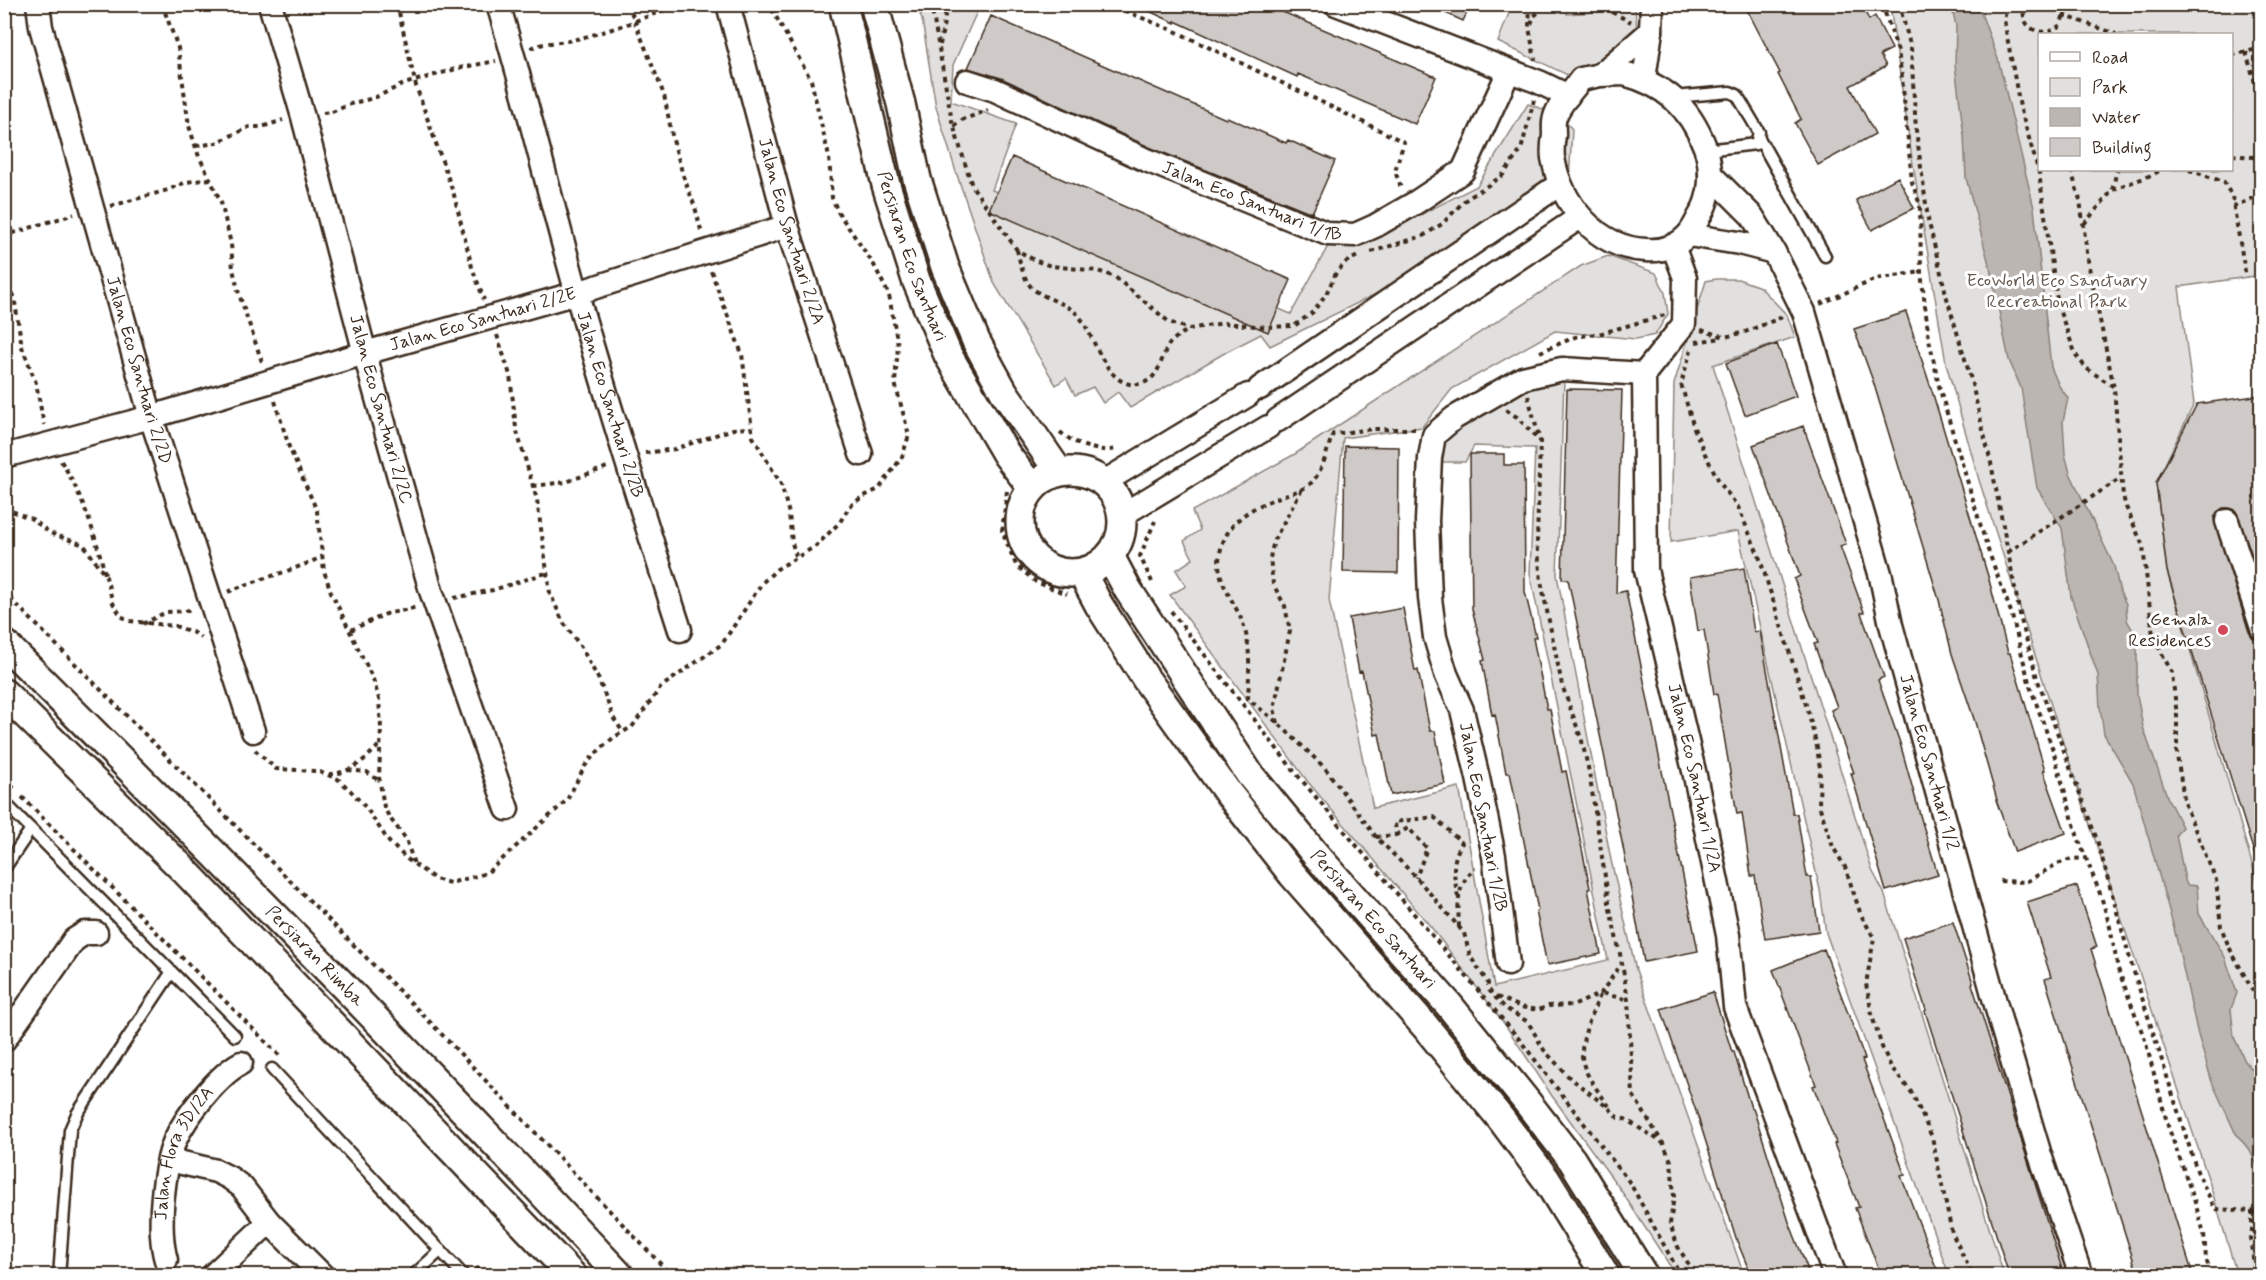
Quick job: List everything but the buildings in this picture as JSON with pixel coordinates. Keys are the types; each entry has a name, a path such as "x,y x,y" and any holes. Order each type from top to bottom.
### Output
{"street":[{"name":"Jalan Eco Santuari 2/2D","path":"39,4 45,38 151,417 211,599 252,738"},
{"name":"Jalan Eco Santuari 2/2C","path":"270,4 303,117 431,591 507,809"},
{"name":"Jalan Eco Santuari 2/2B","path":"498,4 577,293 626,460 680,630"},
{"name":"Jalan Eco Santuari 2/2A","path":"728,4 787,226 861,454"},
{"name":"Persiaran Eco Santuari","path":"843,4 886,185 916,280 948,355 1006,454 1032,488"},
{"name":"Persiaran Eco Santuari","path":"874,4 901,104 917,179 945,267 976,341 1004,392 1059,472"},
{"path":"1336,4 1539,82 1568,96"},
{"path":"1644,80 1651,31 1652,4"},
{"path":"1599,75 1651,31"},
{"name":"Jalan Eco Santuari 1/1B","path":"967,81 1009,97 1144,159 1328,234 1355,235 1415,203 1463,171 1509,71"},
{"path":"1644,374 1684,324 1685,278 1681,241 1703,211 1709,193 1710,174 1706,150 1699,133 1673,97 1663,89 1624,74 1599,75 1581,79 1555,116 1552,156 1560,184 1580,217 1603,237 1638,250 1685,278"},
{"name":"Jalan Eco Santuari 1/2","path":"1710,174 1752,216 1774,252 1804,312 1881,577 1891,625 2002,1027 2040,1155 2081,1275"},
{"path":"1104,482 1287,371 1560,184"},
{"path":"1122,515 1307,403 1580,217"},
{"name":"Jalan Eco Santuari 2/2E","path":"4,456 151,417 577,293 787,226"},
{"path":"1638,250 1658,251 1681,241 1739,243 1774,252"},
{"name":"Jalan Eco Santuari 1/2B","path":"1508,964 1494,856 1462,710 1446,674 1435,637 1430,598 1427,521 1430,458 1434,435 1454,418 1482,402 1527,367 1644,374"},
{"path":"1287,371 1307,403"},
{"name":"Jalan Eco Santuari 1/2A","path":"1644,374 1646,570 1694,771 1728,935 1735,1007 1835,1275"},
{"path":"1075,470 1090,474 1104,482 1113,492 1122,515 1122,530 1118,544 1110,556 1097,567 1082,573 1066,574 1050,570 1037,561 1026,549 1021,534 1020,517 1024,502 1032,488 1045,478 1059,472 1075,470"},
{"path":"2227,521 2262,628"},
{"name":"Persiaran Eco Santuari","path":"1110,556 1141,610 1250,775 1315,855 1449,1005 1527,1102 1572,1160 1644,1275"},
{"name":"Persiaran Eco Santuari","path":"1082,573 1099,605 1146,679 1228,793 1292,874 1425,1026 1501,1119 1546,1179 1606,1275"},
{"name":"Persiaran Rimba","path":"4,642 222,860 621,1275"},
{"name":"Persiaran Rimba","path":"4,693 183,869 573,1275"},
{"path":"4,1040 74,940 86,933 96,933"},
{"name":"Jalan Flora 3D/2A","path":"166,1260 161,1231 163,1197 175,1141 222,1076 241,1063"},
{"path":"170,1160 216,1171 242,1187 268,1222 323,1275"},
{"path":"212,1275 268,1222"}],"lane":[{"path":"1673,97 1724,91 1737,95 1759,132 1756,144 1706,150"},
{"path":"1759,138 1825,256"},
{"path":"4,802 235,1036"},
{"path":"4,869 31,829"},
{"path":"59,1275 70,1130 77,1114 171,973"},
{"path":"272,1069 464,1275"},
{"path":"413,1275 441,1250"}],"path":[{"path":"162,4 178,48 185,102 196,146 221,202 239,294 289,447 316,511 331,592 373,679 379,699 380,782 384,807 406,839 414,864"},
{"path":"397,4 415,82 454,195 472,267 506,357 516,428 537,500 550,593 563,622 581,647 599,680 614,719 623,732"},
{"path":"628,4 664,95 673,140 695,207 706,252 742,354 753,437 781,484 796,556"},
{"path":"196,146 216,143 249,127 262,127 332,112 353,103 375,98 404,84 459,68 514,57 540,44 572,40 679,4"},
{"path":"252,738 276,769 317,771 338,780 350,789 367,809 389,842 435,879 450,883 487,873 567,800 594,754 614,737 632,727 661,687 722,644 762,583 777,569 816,546 840,522 849,507 862,497 879,489 902,457 909,435 895,383 898,346 889,295 874,265 838,212 832,198 829,157 811,80 769,4"},
{"path":"939,50 947,4"},
{"path":"1108,4 1177,32 1404,142 1395,171 1402,191 1415,203"},
{"path":"1529,27 1534,16 1548,4"},
{"path":"1596,4 1651,31"},
{"path":"1882,4 1898,51 1912,182 1918,193 1920,205 1922,272 1929,339 1940,390 1979,513 1988,550 2011,612 2030,686 2078,838 2110,927 2118,969 2145,1040 2168,1126 2194,1199 2204,1233 2206,1258 2212,1275"},
{"path":"1899,4 1911,48 1916,130 1928,219 1991,463 2018,609 2037,678 2097,840 2132,966 2197,1171 2215,1209 2262,1213"},
{"path":"2008,4 2004,19 2006,31 2020,107 2038,170"},
{"path":"2026,4 2024,17 2028,25 2035,31 2043,33 2052,33 2060,25 2063,15 2061,4"},
{"path":"2063,15 2113,33"},
{"path":"2096,27 2099,33"},
{"path":"2233,55 2262,48"},
{"path":"2246,52 2262,106"},
{"path":"954,126 962,120 983,113 1009,97"},
{"path":"2262,118 2256,124 2255,130 2262,142"},
{"path":"2233,155 2262,158"},
{"path":"2038,171 2058,308 2076,355 2086,368 2114,388"},
{"path":"2071,171 2080,200 2089,267 2114,388 2121,478 2126,507 2143,546 2153,636 2172,673 2177,716 2177,756 2185,805 2216,880 2221,927 2255,995 2262,1017"},
{"path":"2112,190 2116,171"},
{"path":"2084,224 2112,190 2159,171"},
{"path":"2192,171 2224,182 2232,197 2246,277"},
{"path":"2233,207 2262,194"},
{"path":"1017,250 1030,285 1035,291 1069,306 1080,318 1110,371 1121,382 1132,385 1145,382 1156,374 1169,344 1189,329"},
{"path":"1922,272 1875,279 1804,312 1787,315 1744,332 1694,342 1681,384 1705,454 1720,483 1738,507 1759,556 1808,711 1817,747 1820,768 1819,805 1833,847 1845,867 1861,915 1874,938 1866,984 1872,1019 1891,1066 1912,1093 1932,1137 1952,1233 1973,1275"},
{"path":"1696,1275 1678,1247 1670,1224 1674,1196 1671,1161 1663,1143 1633,1095 1628,1000 1610,909 1589,772 1582,741 1563,685 1541,581 1537,541 1540,441 1527,367 1551,346 1575,337 1602,333 1668,314 1684,324 1725,337"},
{"path":"1482,402 1494,409 1506,410 1517,417 1540,441"},
{"path":"1421,429 1373,429 1333,434 1321,471 1308,486 1270,500 1239,516 1227,533 1220,552 1219,572 1224,588 1246,632 1248,699 1278,723 1325,768 1376,837 1464,933 1470,956 1488,983 1488,988 1506,1008 1528,1022 1544,1050 1569,1077 1611,1110"},
{"path":"1057,430 1087,447 1107,451 1136,446 1146,457"},
{"path":"2008,552 2121,478"},
{"path":"1278,723 1274,709 1290,631 1285,606 1273,584 1270,558 1274,540 1302,488"},
{"path":"4,507 32,519 50,533 84,545 106,577 113,603 121,616 143,624 176,626 192,632 206,642"},
{"path":"1156,590 1140,556 1152,522 1161,517"},
{"path":"143,624 166,612 186,612 256,580 302,567 323,556"},
{"path":"4,592 412,1004 672,1275"},
{"path":"1170,609 1294,771 1519,1039 1630,1183 1681,1275"},
{"path":"325,774 347,770 367,759 381,743"},
{"path":"347,770 367,772 380,782"},
{"path":"1396,835 1395,822 1434,817 1462,843 1456,852 1452,869 1458,897 1459,927"},
{"path":"1376,837 1396,835 1408,828 1427,848 1416,878"},
{"path":"1458,897 1461,885 1473,870 1494,856"},
{"path":"2000,881 2026,882 2057,864 2071,859 2086,858"},
{"path":"1622,963 1601,993 1588,1024 1582,1063 1588,1077 1618,1118 1625,1119 1663,1143"},
{"path":"1497,997 1521,1007 1538,1010 1549,1006 1575,1005 1601,993 1628,1000"},
{"path":"2252,1211 2250,1239 2256,1275"}],"green space":[{"path":"1566,4 1567,14 1635,9 1639,49 1578,80 1498,42 1512,5"},
{"path":"917,5 980,5 953,65 951,101 1016,124 992,190 1291,314 1328,246 1357,247 1477,186 1528,104 1559,115 1572,129 1569,182 1545,211 1270,346 1261,334 1130,408 1118,392 1103,403 1093,387 1075,395 1066,378 1056,385 994,283 936,107 922,20"},
{"name":"EcoWorld Eco Sanctuary Recreational Park","path":"1890,5 2261,5 2261,275 2179,287 2194,404 2156,483 2167,571 2261,895 2261,1275 2237,1275 2209,1181 2075,780 1979,480 1946,363 1911,152"},
{"path":"1608,256 1656,273 1665,293 1668,314 1655,335 1636,339 1555,331 1452,389 1422,427 1343,438 1329,600 1373,808 1459,787 1494,987 1608,960 1530,573 1535,448 1474,446 1465,462 1440,462 1441,448 1448,434 1474,413 1544,380 1564,380 1557,575 1611,860 1636,970 1744,1275 1676,1275 1620,1189 1552,1096 1506,1026 1431,927 1308,782 1170,595 1186,586 1176,570 1193,559 1184,541 1200,530 1192,511 1295,454 1581,266"},
{"path":"1738,279 1760,287 1787,315 1795,337 1713,365 1872,870 1884,893 2004,1275 1949,1275 1826,933 1820,890 1738,531 1671,542 1674,384 1706,281"}],"water":[{"path":"1951,5 1978,5 1998,59 2034,208 2051,367 2059,386 2068,398 2063,422 2065,454 2070,473 2114,566 2120,592 2126,604 2127,620 2137,638 2137,695 2143,727 2168,799 2182,827 2176,835 2185,880 2187,885 2197,886 2199,914 2225,957 2237,993 2231,1009 2234,1037 2245,1061 2256,1074 2261,1090 2261,1173 2250,1151 2235,1132 2212,1082 2198,1035 2174,928 2133,783 2104,734 2098,675 2071,597 2062,528 2037,488 2021,388 2009,360 1990,268 1966,178 1964,136 1955,65 1956,26"}],"place":[{"name":"Gemala Residences","path":"2223,630"}]}
